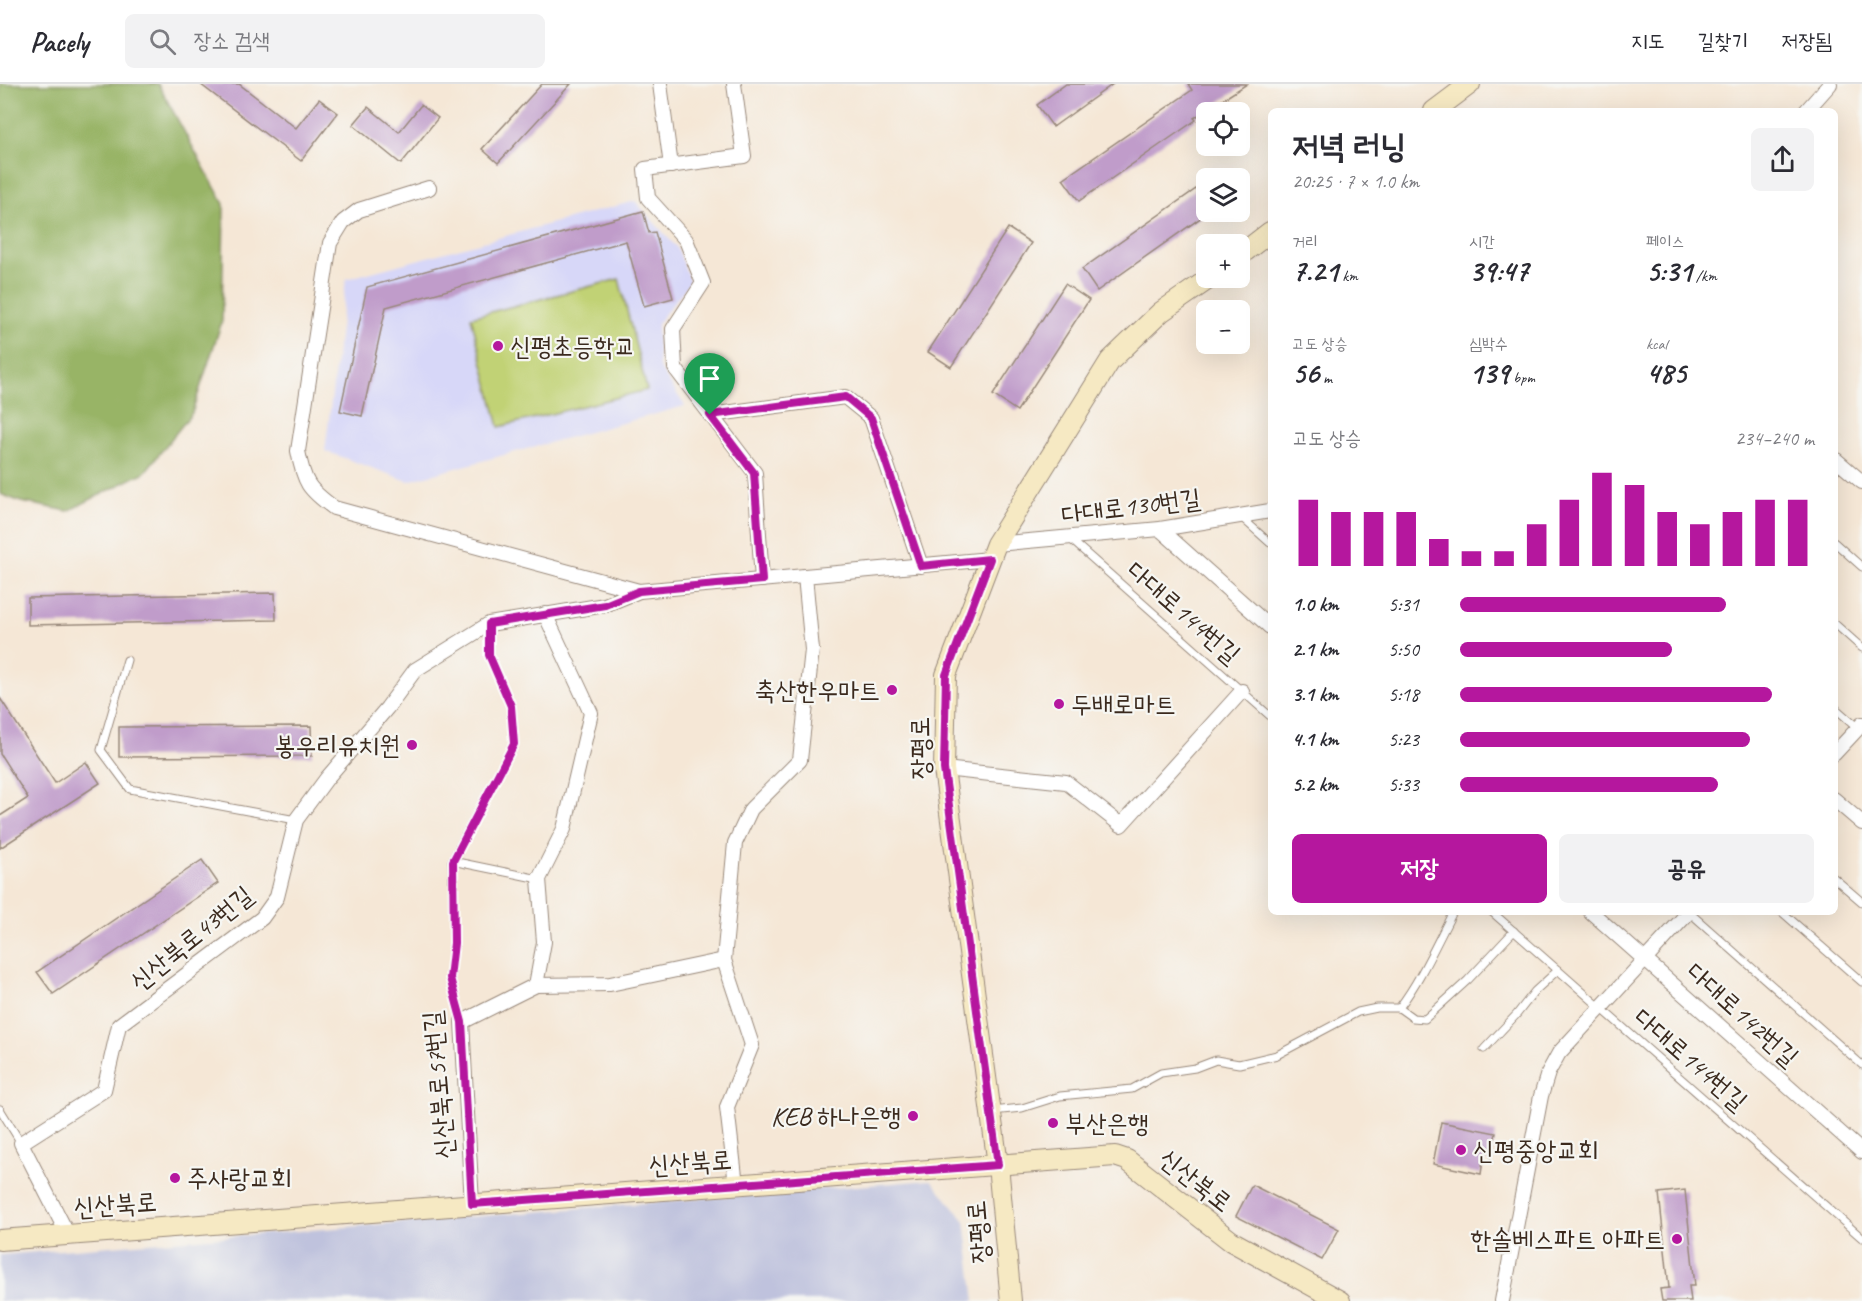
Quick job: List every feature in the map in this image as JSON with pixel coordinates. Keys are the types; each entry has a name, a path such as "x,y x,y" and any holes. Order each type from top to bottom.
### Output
{"street":[{"path":"660,84 671,166"},
{"path":"734,84 744,156 645,170 648,198 686,240 703,283 673,329 675,368 754,473 762,580"},
{"path":"1438,108 1470,84"},
{"path":"1809,108 1830,84"},
{"path":"429,188 359,210 343,222 330,243 298,451 303,475 314,493 334,508 639,591"},
{"path":"1250,247 1268,234"},
{"name":"장평로","path":"1011,1301 992,1111 944,769 946,675 993,552 1110,362 1161,312 1196,288"},
{"path":"710,415 846,397 871,418 921,566"},
{"path":"1838,461 1862,482"},
{"name":"다대로130번길","path":"639,591 921,566 1069,538 1160,529 1268,511"},
{"path":"1160,529 1268,625"},
{"path":"736,1185 727,1107 752,1045 724,960 735,843 752,809 800,760 812,650 805,576"},
{"path":"489,624 605,605 639,591"},
{"path":"536,985 544,942 539,879 564,829 591,713 546,614"},
{"name":"신산북로43번길","path":"21,1143 104,1090 119,1025 262,918 277,897 296,820 327,778 387,708 415,670 489,624"},
{"path":"944,769 1065,782 1121,825 1242,691"},
{"path":"1838,750 1861,728"},
{"path":"1838,802 1862,823"},
{"name":"다대로142번길","path":"1595,915 1862,1152"},
{"path":"1502,1301 1541,1096 1548,1073 1559,1053 1686,915"},
{"path":"462,1022 536,985 610,984 724,960"},
{"name":"신산북로57번길","path":"462,1022 472,1204"},
{"path":"21,1143 68,1235"},
{"name":"신산북로","path":"0,1240 1114,1156 1127,1160 1231,1241 1340,1301"}],"lane":[{"path":"1240,516 1268,541"},
{"name":"다대로144번길","path":"1069,538 1268,714"},
{"path":"1838,546 1862,567"},
{"name":"신산북로57번길","path":"462,1022 450,978 454,943 453,861 514,744 511,706 489,655 489,624"},
{"path":"1838,627 1862,648"},
{"path":"128,660 101,750 130,789 296,820"},
{"path":"1838,710 1861,728"},
{"path":"453,861 539,879"},
{"path":"1838,881 1862,902"},
{"path":"1399,1008 1422,971 1451,915"},
{"name":"다대로144번길","path":"1495,915 1862,1238"},
{"path":"1692,915 1862,1065"},
{"path":"1785,915 1862,982"},
{"path":"992,1111 1022,1108 1060,1096 1132,1089 1161,1073 1195,1068 1216,1060 1239,1064 1277,1055 1358,1011 1399,1008 1413,1018 1425,1019 1468,980 1514,931"},
{"path":"1484,1049 1535,991 1558,970"},
{"path":"0,1109 21,1143"}],"shaded area":[{"name":"신평초등학교","path":"635,201 678,249 690,282 657,324 659,367 685,406 408,481 325,451 346,279"},
{"path":"931,1180 965,1221 975,1301 0,1301 0,1255"}],"green space":[{"path":"0,84 158,84 224,204 222,321 192,413 145,472 68,511 21,502 0,494"},
{"path":"619,279 647,390 499,427 471,317"}],"building":[{"path":"200,84 239,84 296,128 319,99 338,113 301,161"},
{"path":"542,84 571,84 498,163 482,149"},
{"path":"1066,84 1113,84 1053,127 1037,105"},
{"path":"1188,84 1247,84 1219,102 1196,102 1196,117 1194,118 1196,120 1079,201 1063,179 1192,90"},
{"path":"421,105 438,118 401,164 353,125 368,107 399,132"},
{"path":"1196,189 1196,221 1097,291 1082,269"},
{"path":"643,211 649,233 655,232 673,298 644,306 626,241 386,307 362,416 340,411 367,287"},
{"path":"1008,228 1031,243 951,367 928,352"},
{"path":"1065,284 1089,300 1017,411 993,395"},
{"path":"275,593 276,620 28,625 28,598"},
{"path":"0,698 55,783 86,762 100,783 0,848 0,816 28,798 0,754"},
{"path":"311,726 312,756 119,757 119,727"},
{"path":"202,860 218,883 53,994 37,972"},
{"path":"1441,1122 1496,1133 1490,1161 1483,1160 1481,1174 1433,1164"},
{"path":"1252,1185 1339,1229 1322,1260 1236,1216"},
{"name":"한솔베스파트 아파트","path":"1685,1190 1695,1286 1689,1286 1691,1301 1662,1301 1660,1289 1669,1288 1659,1193"}],"place":[{"name":"신평초등학교","path":"498,346"},
{"name":"축산한우마트","path":"892,690"},
{"name":"두배로마트","path":"1059,704"},
{"name":"봉우리유치원","path":"412,745"},
{"name":"KEB 하나은행","path":"913,1116"},
{"name":"부산은행","path":"1053,1123"},
{"name":"신평중앙교회","path":"1461,1150"},
{"name":"주사랑교회","path":"175,1178"},
{"name":"한솔베스파트 아파트","path":"1677,1239"}],"route":[{"path":"846,397 871,418 921,566 990,559 946,675 944,769 998,1165 472,1204 462,1022 450,978 454,943 453,861 514,744 511,706 489,655 489,624 605,605 639,591 762,580 754,473 710,415 846,397"}]}
